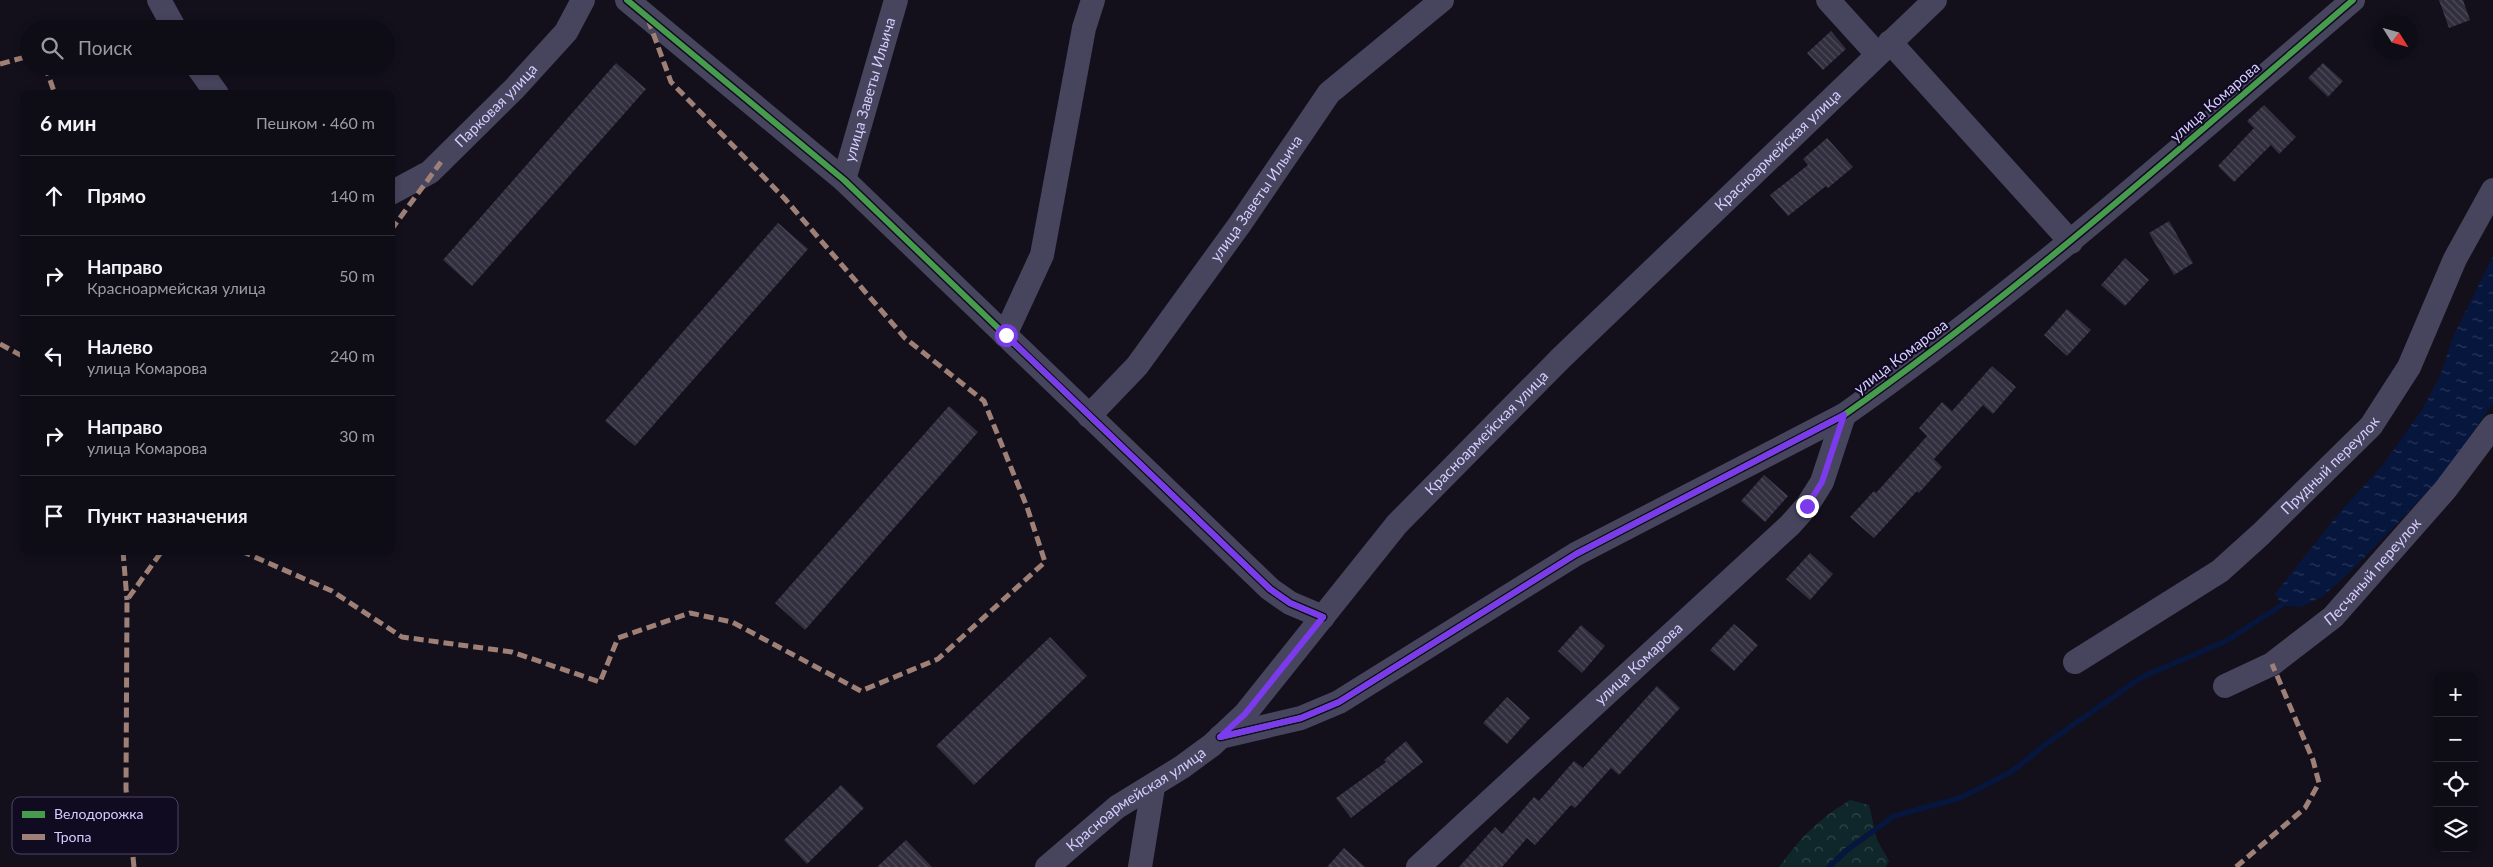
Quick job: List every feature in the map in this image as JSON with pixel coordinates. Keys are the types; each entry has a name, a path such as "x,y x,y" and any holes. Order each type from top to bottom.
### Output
{"street":[{"path":"158,0 170,20"},
{"name":"Парковая улица","path":"395,191 430,172 515,88 566,32 583,0"},
{"path":"627,0 844,180 1270,589 1290,603 1323,617"},
{"name":"улица Заветы Ильича","path":"844,180 896,0"},
{"path":"1006,335 1042,255 1084,28 1093,0"},
{"name":"улица Заветы Ильича","path":"1089,416 1137,366 1240,224 1329,93 1442,0"},
{"path":"1828,0 1883,48 2071,242"},
{"name":"Красноармейская улица","path":"1047,867 1117,807 1153,787 1182,767 1220,737 1245,714 1397,524 1561,358 1935,0"},
{"name":"улица Комарова","path":"1220,737 1301,718 1339,702 1576,554 1844,415 1892,381 2071,242 2353,0"},
{"path":"203,75 214,90"},
{"name":"Прудный переулок","path":"2075,662 2220,571 2261,534 2371,426 2410,367 2455,259 2493,190"},
{"name":"улица Комарова","path":"1418,867 1790,526 1807,506 1822,482 1844,415"},
{"name":"Песчаный переулок","path":"2225,686 2272,664 2333,617 2445,490 2493,426"},
{"path":"1140,867 1153,787"}],"green space":[{"path":"1850,800 1869,805 1877,840 1889,861 1886,867 1779,867 1811,829"}],"water":[{"path":"2493,256 2493,403 2442,477 2349,573 2322,597 2301,607 2282,605 2275,594 2339,513 2383,465 2423,408 2440,376 2453,337"}],"building":[{"path":"2439,0 2463,0 2470,20 2449,28"},
{"path":"1831,31 1846,49 1823,70 1807,53"},
{"path":"616,63 646,89 472,286 443,260"},
{"path":"2323,63 2343,81 2328,97 2308,78"},
{"path":"2264,105 2296,137 2279,154 2271,145 2234,182 2218,166 2254,128 2247,121"},
{"path":"1827,138 1853,167 1828,188 1826,186 1788,216 1770,195 1808,165 1803,159"},
{"path":"2169,221 2193,263 2174,275 2149,233"},
{"path":"778,223 808,249 635,446 605,421"},
{"path":"2125,258 2149,280 2125,306 2101,285"},
{"path":"2067,309 2091,330 2067,356 2044,335"},
{"path":"1992,366 2016,387 1993,414 1983,405 1934,459 1942,467 1874,538 1850,517 1874,491 1876,493 1927,436 1919,428 1942,402 1952,411"},
{"path":"949,406 978,432 805,630 775,603"},
{"path":"1764,475 1788,496 1765,522 1741,501"},
{"path":"1810,553 1833,574 1810,600 1786,579"},
{"path":"1734,624 1758,645 1734,671 1710,650"},
{"path":"1581,625 1605,646 1582,673 1558,651"},
{"path":"1050,637 1087,676 974,785 936,746"},
{"path":"1657,686 1680,708 1619,775 1611,768 1575,808 1571,805 1535,845 1527,838 1502,867 1459,867 1495,827 1502,834 1534,797 1539,801 1574,761 1583,768"},
{"path":"1507,697 1530,718 1507,744 1483,723"},
{"path":"1406,741 1423,762 1351,818 1336,798 1386,762 1384,760"},
{"path":"841,785 864,808 807,864 784,840"},
{"path":"906,840 932,867 877,867"},
{"path":"1344,848 1365,867 1327,867"}],"waterway":[{"path":"1829,867 1847,850 1894,816 1960,798 2011,772 2050,741 2142,677 2226,641 2282,605"}],"marked path":[{"path":"250,555 332,591 402,637 512,652 600,682 618,638 690,613 732,622 861,691 938,659 1045,562 1027,507 984,401 905,338 785,199 671,82 649,22"},
{"path":"0,64 20,58"},
{"path":"48,75 54,90"},
{"path":"395,225 441,162"},
{"path":"0,344 20,355"},
{"path":"123,555 127,600"},
{"path":"127,797 127,600 159,555"},
{"path":"2236,867 2305,808 2319,783 2313,760 2272,664"},
{"path":"133,854 134,867"}],"cycle path":[{"path":"627,0 844,180 1270,589 1290,603 1323,617"},
{"path":"1220,737 1301,718 1339,702 1576,554 1844,415 1976,317 2040,266 2353,0"}],"route":[{"path":"1006,335 1270,589 1290,603 1323,617 1245,714 1220,737 1301,718 1339,702 1576,554 1844,415 1822,482 1807,506"}]}
